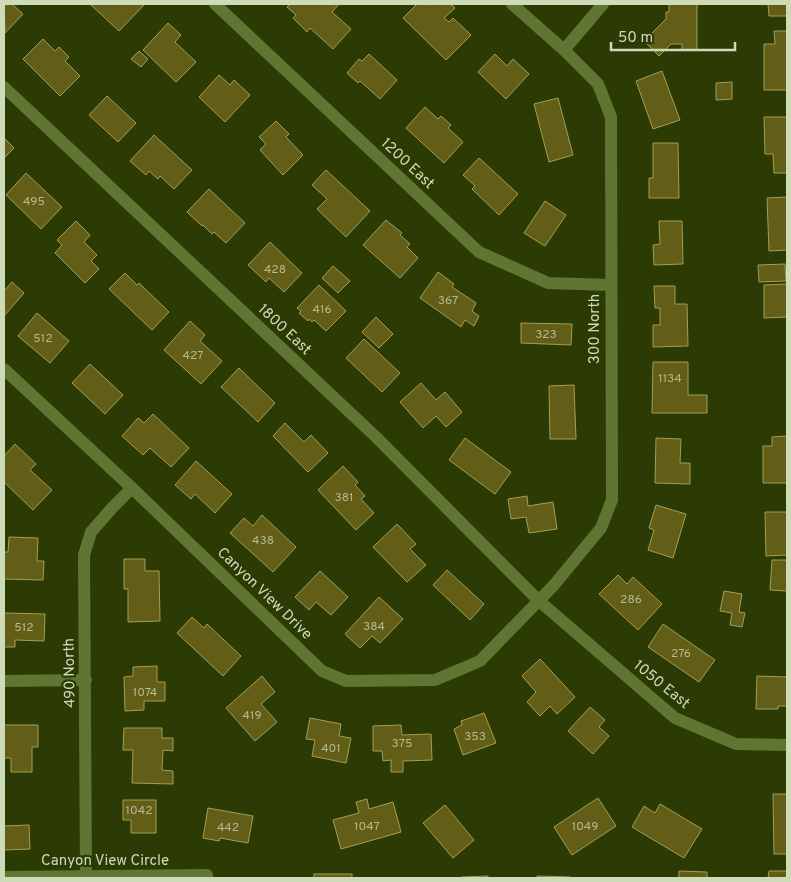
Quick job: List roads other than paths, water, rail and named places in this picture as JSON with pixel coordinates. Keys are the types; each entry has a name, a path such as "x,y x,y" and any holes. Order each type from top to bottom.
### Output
{"street":[{"name":"1200 East","path":"215,4 480,252 548,283 610,284"},
{"name":"300 North","path":"512,4 564,50 598,84 611,117 612,500 601,528 556,582 538,600"},
{"path":"564,50 603,4"},
{"name":"1800 East","path":"4,87 369,430 538,600"},
{"name":"Canyon View Drive","path":"4,369 132,488 322,671 346,681 435,680 480,661 538,600"},
{"name":"490 North","path":"86,876 84,555 91,532 132,488"},
{"name":"1050 East","path":"538,600 676,718 736,744 787,746"},
{"path":"4,680 86,680"},
{"name":"Canyon View Circle","path":"4,877 207,877"}]}
